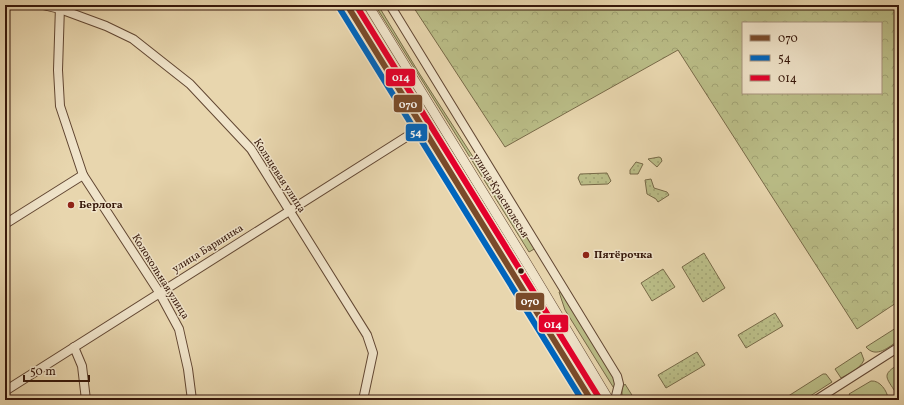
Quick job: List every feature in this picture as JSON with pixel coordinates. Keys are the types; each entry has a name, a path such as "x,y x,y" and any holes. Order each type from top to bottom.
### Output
{"street":[{"name":"Кольцевая улица","path":"43,5 60,7 133,39 190,84 251,149 367,335 373,353 363,400"},
{"path":"346,5 591,400"},
{"name":"улица Краснолесья","path":"368,5 530,267 609,400"},
{"name":"улица Краснолесья","path":"390,5 617,376 619,384 615,400"},
{"name":"Колокольная улица","path":"60,7 58,70 60,106 83,175 159,292 179,329 188,369 192,400"},
{"name":"улица Барвинка","path":"5,390 422,127"},
{"path":"5,224 83,175"},
{"path":"74,347 82,366 86,400"},
{"path":"816,400 899,347"}],"green space":[{"path":"375,5 378,5 419,73 522,233 528,236 536,248 529,252"},
{"path":"412,5 899,5 899,301 857,329 678,50 505,147"},
{"path":"659,157 662,161 657,167 648,159"},
{"path":"636,162 643,164 638,174 630,174 630,170"},
{"path":"607,173 611,181 608,184 581,185 578,178 580,174"},
{"path":"651,179 654,188 667,192 669,195 658,202 656,199 647,194 645,180"},
{"path":"704,253 725,288 703,302 682,267"},
{"path":"663,269 675,287 652,301 641,283"},
{"path":"562,291 614,375 616,383 615,390 565,310 559,292"},
{"path":"775,313 783,326 746,348 738,335"},
{"path":"899,326 899,340 887,348 882,351 874,352 866,347"},
{"path":"697,352 705,365 666,388 658,375"},
{"path":"861,352 864,360 860,366 841,378 835,369"},
{"path":"899,364 899,391 896,393 887,377 890,371"},
{"path":"823,374 826,374 832,382 804,400 782,400"},
{"path":"871,381 877,382 882,386 888,398 886,400 853,400 849,394"},
{"path":"625,384 635,400 622,400 622,388"}],"transit line":[{"name":"070","path":"347,5 591,400"},
{"name":"014","path":"356,5 598,396"},
{"name":"54","path":"340,9 582,400"}],"place":[{"name":"Берлога","path":"71,205"},
{"name":"Пятёрочка","path":"586,255"}]}
